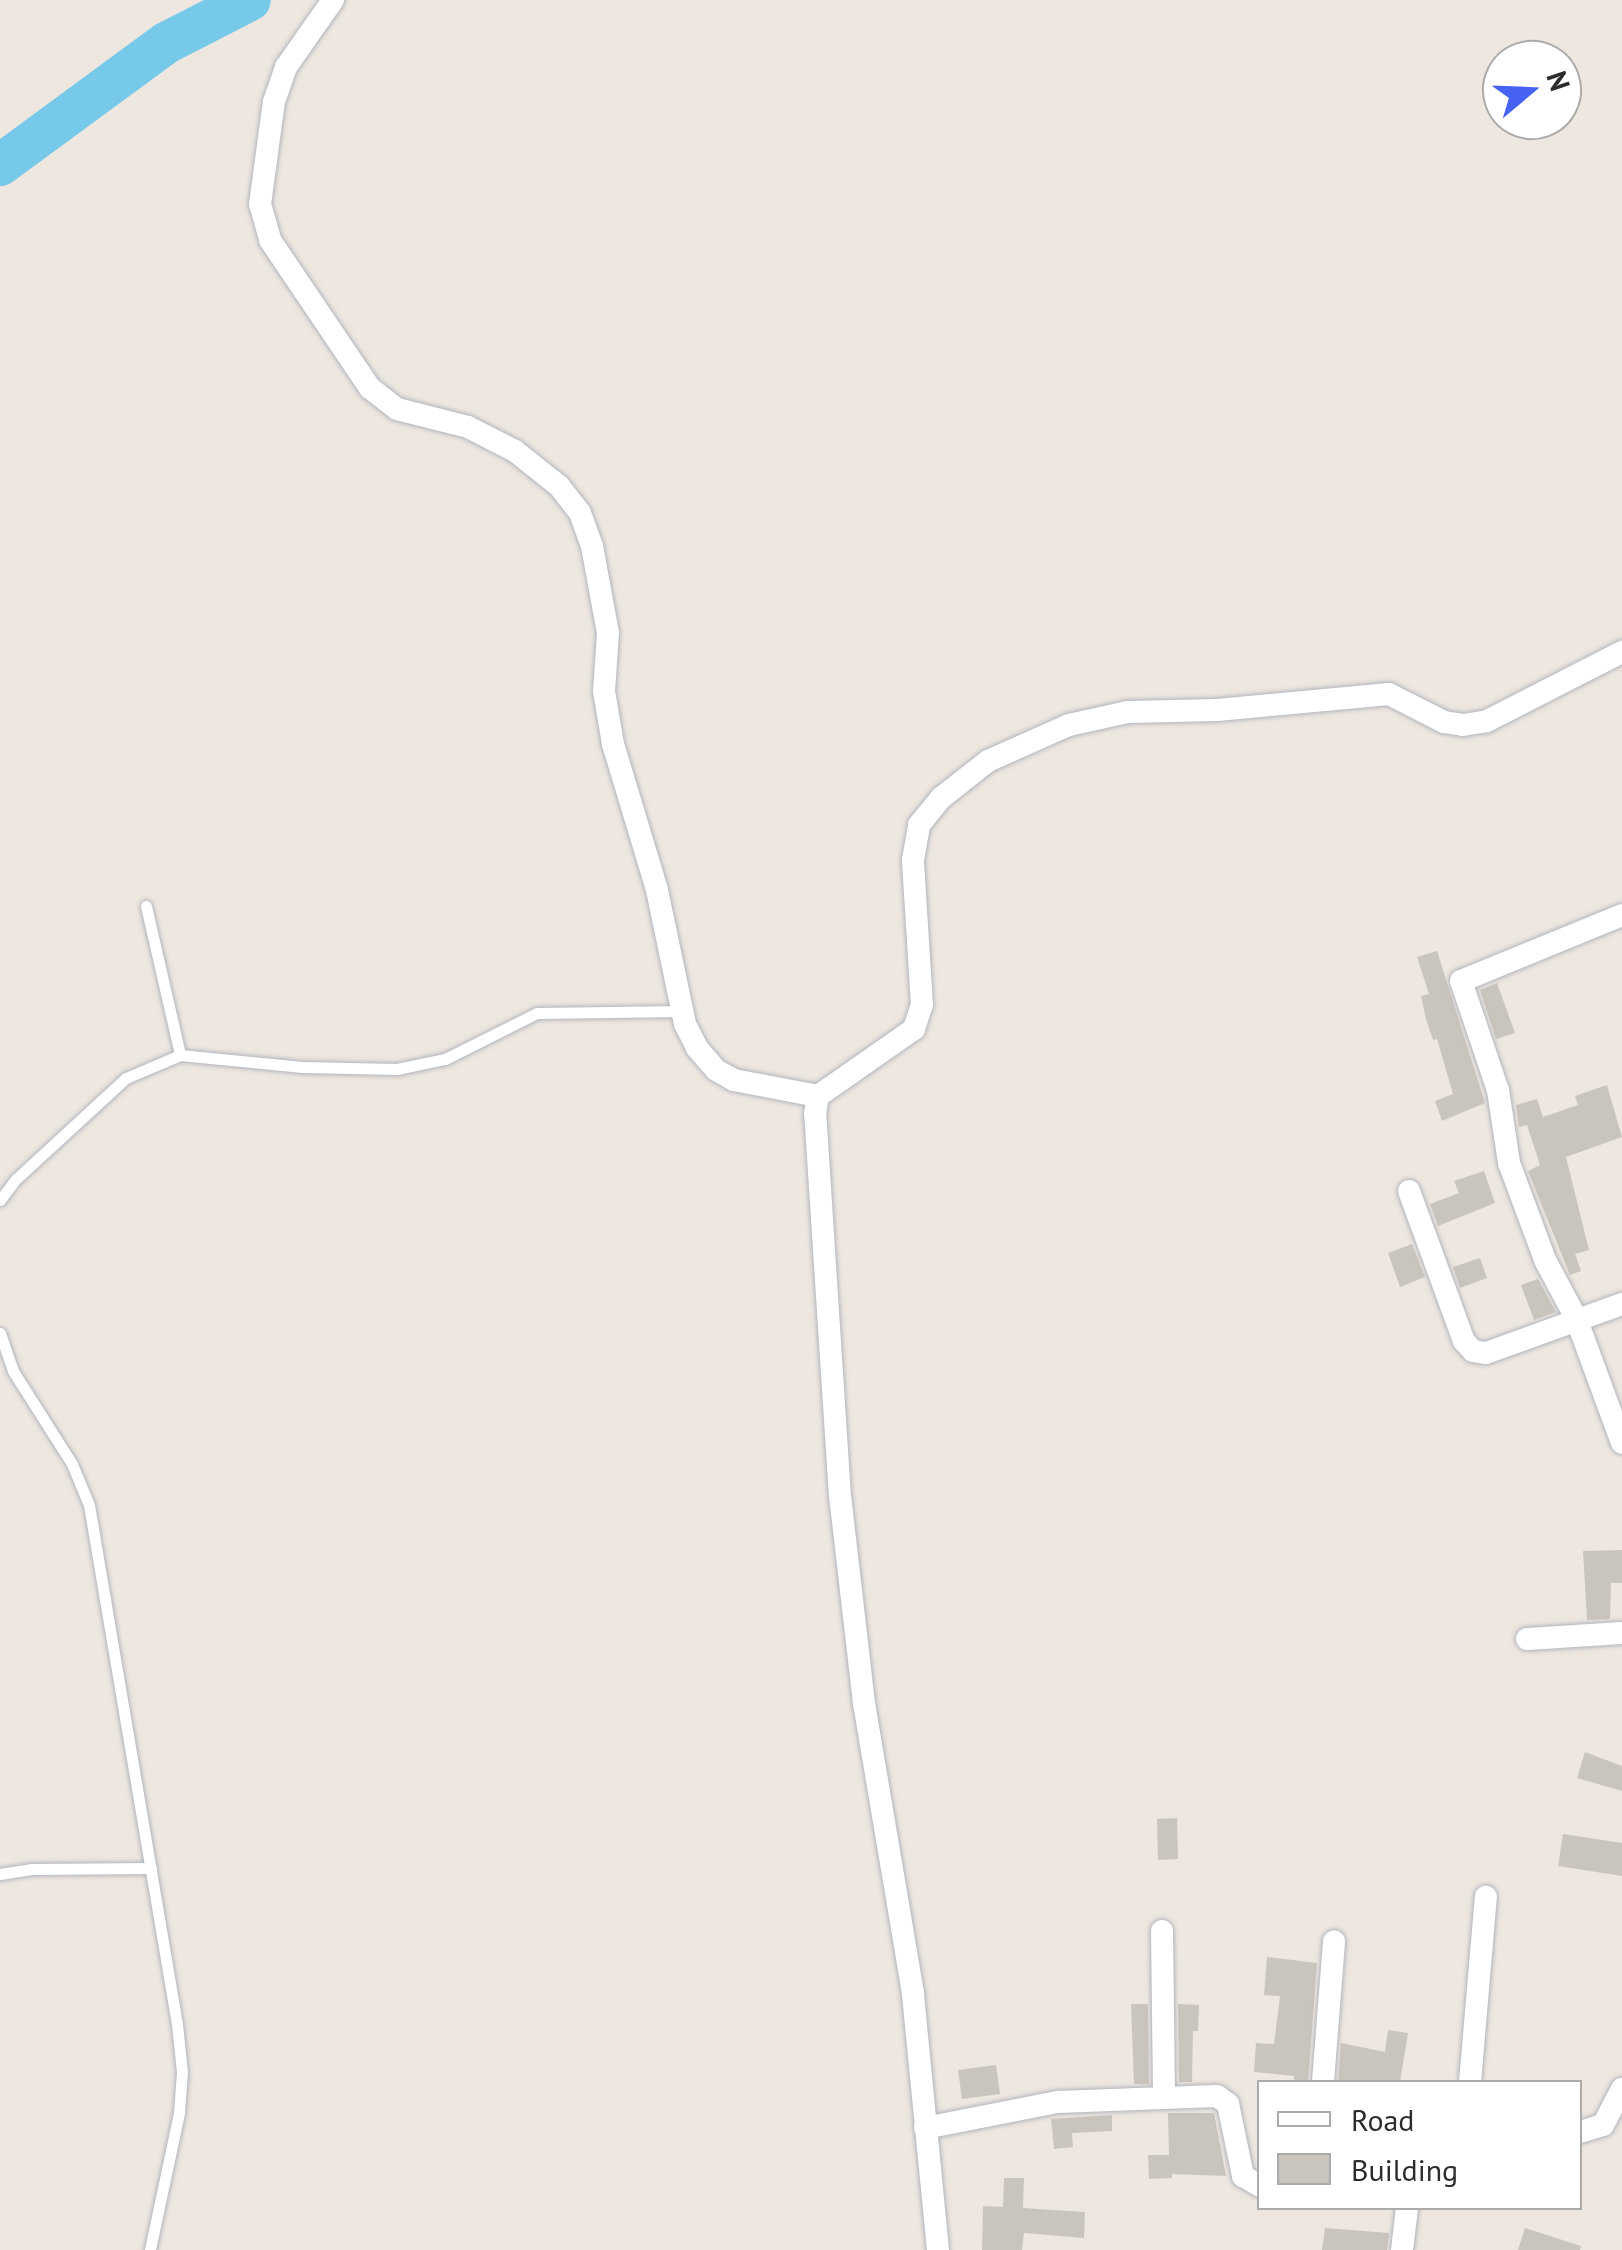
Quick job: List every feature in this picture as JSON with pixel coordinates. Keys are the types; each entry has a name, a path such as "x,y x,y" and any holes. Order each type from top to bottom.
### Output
{"street":[{"path":"332,0 286,67 274,101 260,204 270,240 370,388 397,410 468,427 515,452 559,486 580,513 592,546 608,633 604,692 612,744 658,890 682,1011 697,1048 716,1070 734,1080 818,1096"},
{"path":"938,2250 913,1993 864,1703 840,1497 815,1114 818,1096 914,1029 922,1005 913,860 919,825 941,798 988,760 1055,730 1128,712 1217,710 1389,694 1444,722 1463,726 1486,721 1622,652"},
{"path":"1622,915 1462,981 1498,1090 1510,1163 1545,1260 1576,1318 1622,1443"},
{"path":"1409,1192 1464,1341 1473,1351 1486,1353 1622,1304"},
{"path":"1527,1639 1622,1633"},
{"path":"1470,2080 1486,1898"},
{"path":"1162,1931 1164,2096"},
{"path":"1324,2080 1334,1941"},
{"path":"1582,2131 1604,2125 1622,2089"},
{"path":"925,2128 1058,2102 1164,2096 1225,2100 1243,2176 1257,2184"},
{"path":"1402,2250 1407,2210"}],"lane":[{"path":"146,906 180,1055"},
{"path":"0,1200 16,1179 126,1078 180,1055 302,1067 397,1069 444,1059 537,1012 682,1011"},
{"path":"0,1333 14,1371 72,1464 89,1505 151,1868 182,2072 179,2114 150,2250"},
{"path":"0,1874 32,1869 151,1868"}],"building":[{"path":"1437,951 1485,1103 1442,1121 1435,1101 1453,1094 1437,1039 1433,1040 1426,1019 1421,996 1429,994 1417,957"},
{"path":"1497,983 1515,1033 1496,1039 1480,990"},
{"path":"1607,1085 1622,1137 1566,1157 1589,1250 1575,1254 1581,1271 1570,1275 1528,1171 1540,1165 1527,1125 1519,1127 1516,1105 1537,1099 1543,1117 1578,1105 1575,1096"},
{"path":"1484,1171 1495,1203 1438,1226 1430,1204 1459,1193 1454,1181"},
{"path":"1412,1244 1425,1277 1400,1287 1388,1253"},
{"path":"1480,1258 1487,1278 1460,1288 1453,1267"},
{"path":"1538,1279 1556,1312 1534,1320 1521,1285"},
{"path":"1622,1550 1622,1583 1611,1583 1610,1619 1587,1620 1583,1551"},
{"path":"1585,1752 1622,1766 1622,1791 1577,1778"},
{"path":"1177,1818 1178,1859 1158,1860 1157,1819"},
{"path":"1563,1834 1622,1843 1622,1876 1558,1866"},
{"path":"1267,1957 1317,1963 1308,2080 1254,2072 1256,2043 1274,2044 1280,1996 1264,1995"},
{"path":"1131,2004 1148,2004 1149,2084 1134,2084"},
{"path":"1178,2004 1199,2005 1198,2031 1193,2031 1192,2082 1179,2082"},
{"path":"1388,2030 1408,2033 1400,2080 1338,2080 1341,2043 1385,2052"},
{"path":"996,2065 1000,2094 962,2099 958,2070"},
{"path":"1168,2113 1214,2113 1226,2176 1172,2174 1172,2178 1149,2179 1148,2155 1169,2155"},
{"path":"1112,2115 1112,2131 1072,2133 1073,2147 1054,2149 1051,2119"},
{"path":"1004,2178 1024,2178 1023,2208 1085,2212 1084,2238 1024,2233 1022,2250 982,2250 983,2206 1003,2207"},
{"path":"1325,2228 1389,2233 1387,2250 1322,2250"},
{"path":"1525,2228 1581,2246 1580,2250 1518,2250"}],"waterway":[{"path":"0,165 166,43 250,0"}]}
